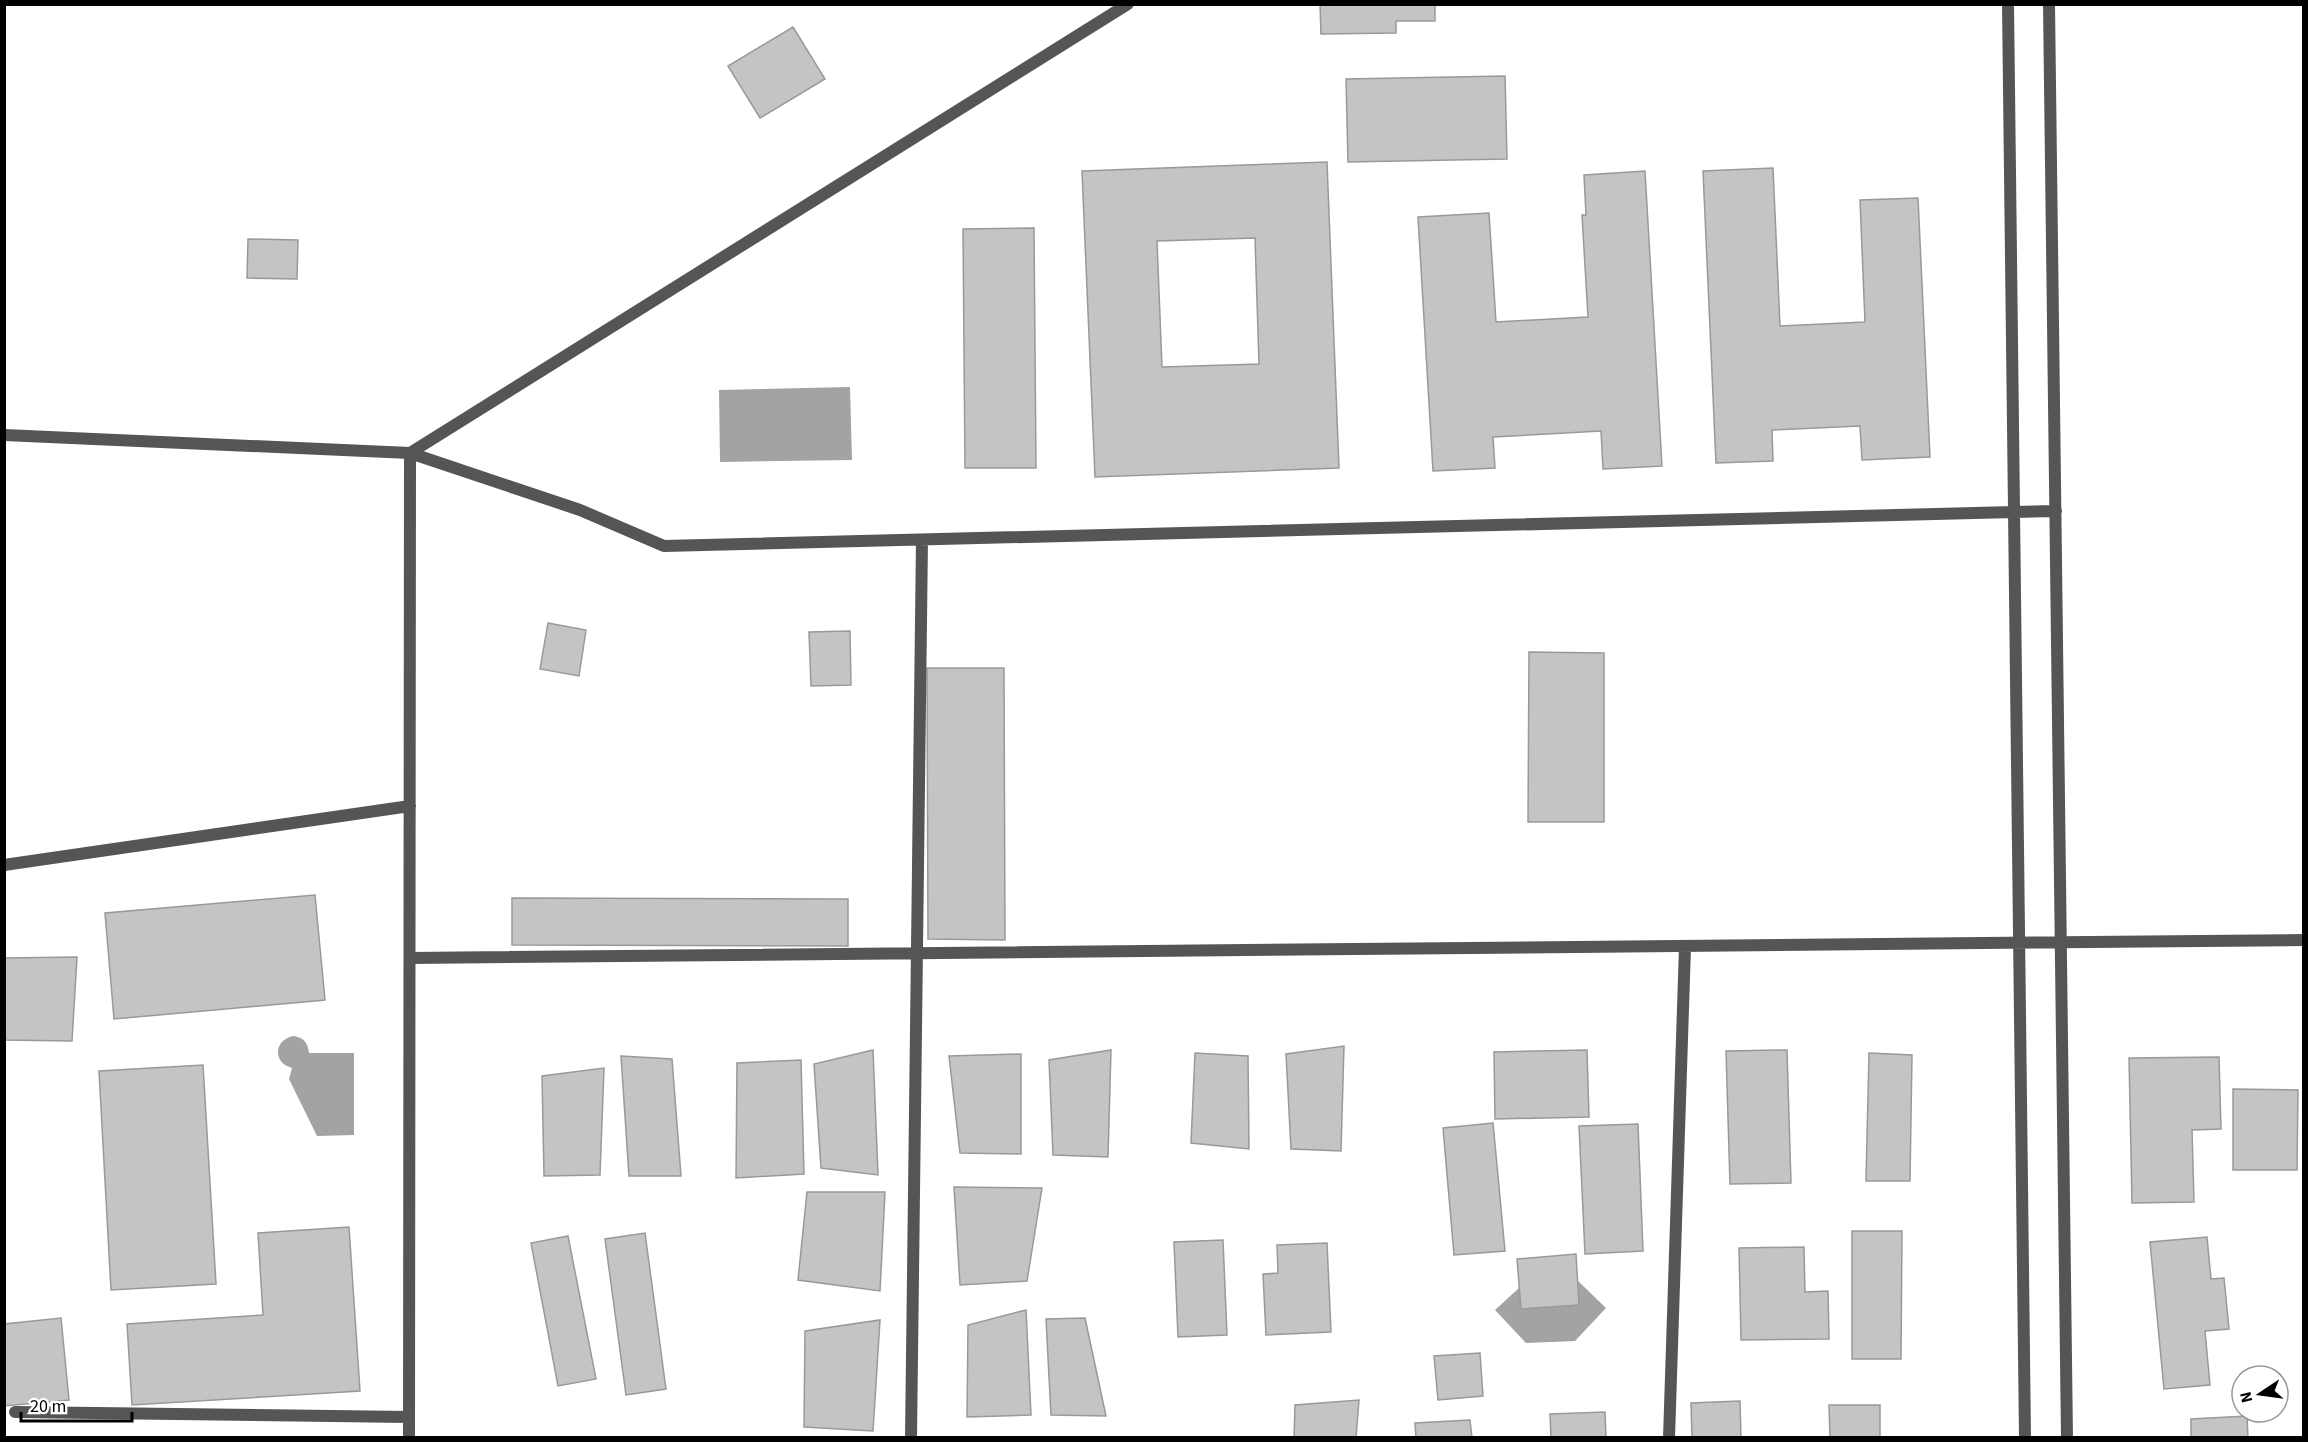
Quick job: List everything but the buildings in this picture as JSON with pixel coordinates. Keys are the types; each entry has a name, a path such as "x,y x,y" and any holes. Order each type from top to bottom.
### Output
{"street":[{"path":"410,453 1128,4"},
{"path":"2008,4 2025,1437"},
{"path":"2049,4 2067,1437"},
{"path":"4,435 410,453 580,510 664,546 2056,511"},
{"path":"410,453 410,1437"},
{"path":"911,1437 922,540"},
{"path":"4,865 410,806"},
{"path":"410,958 2304,940"},
{"path":"1669,1437 1685,947"},
{"path":"15,1412 409,1417"}],"shaded area":[{"path":"850,387 852,460 720,462 719,390"},
{"path":"294,1036 305,1042 309,1053 354,1053 354,1135 317,1136 289,1079 292,1068 281,1061 279,1056 279,1046 282,1042"},
{"path":"1578,1281 1606,1308 1575,1341 1526,1343 1495,1310 1519,1288 1521,1308 1579,1305"}]}
